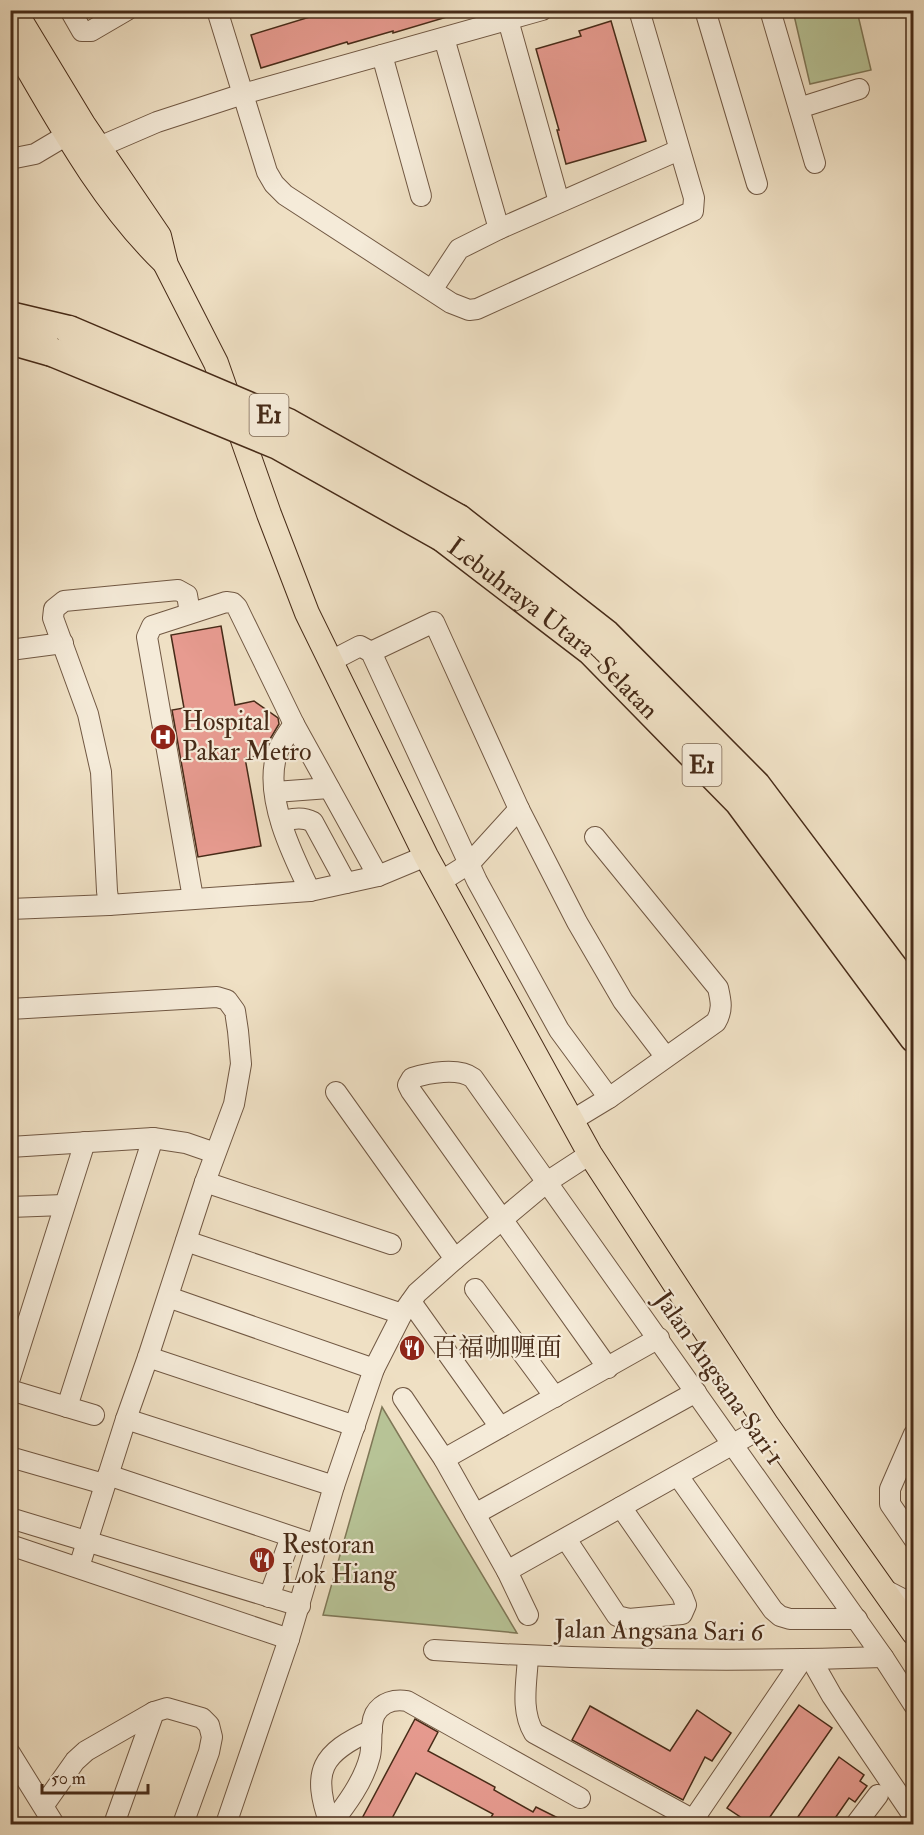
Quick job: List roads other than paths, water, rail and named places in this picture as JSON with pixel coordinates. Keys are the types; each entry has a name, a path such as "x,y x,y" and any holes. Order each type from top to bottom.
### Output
{"highway":[{"name":"Lebuhraya Utara–Selatan","path":"10,316 69,330 288,423 450,528 606,634 756,785 914,995"},
{"name":"Lebuhraya Utara–Selatan","path":"10,340 52,352 278,445 450,528 591,651 739,802 914,1038"}],"main road":[{"path":"14,10 99,147 159,236 166,265 216,363 286,561 307,613 426,856 571,1121 590,1154 767,1425 914,1633"},
{"path":"10,38 81,158 139,238 166,265"}],"street":[{"path":"70,10 82,31 85,32 91,31 128,10"},
{"path":"217,10 267,172 274,184 285,195 451,303 469,310 477,309 693,211 694,198 639,10"},
{"path":"99,147 156,122 243,94 542,10"},
{"path":"705,10 757,184"},
{"path":"770,10 815,163"},
{"path":"508,20 559,202"},
{"path":"444,38 499,229"},
{"path":"382,55 421,196"},
{"path":"799,108 859,89"},
{"path":"10,159 35,154 67,135"},
{"path":"432,290 459,249 499,229 679,150"},
{"path":"109,904 106,891 100,772 88,714 53,618 54,609 64,601 178,591 188,595 190,613"},
{"path":"193,898 147,637 152,626 226,602 233,603 237,607 294,724 378,876"},
{"path":"371,652 434,622 519,809 602,967 623,1001 665,1056"},
{"path":"10,650 63,643"},
{"path":"331,661 360,646 371,652 470,863 559,1030 609,1098"},
{"path":"294,724 276,757 275,792 281,821 310,891"},
{"path":"275,792 329,788"},
{"path":"440,882 470,863 519,809"},
{"path":"281,821 298,818 313,822 346,883"},
{"path":"571,1121 609,1098 665,1056 716,1022 721,1013 718,988 595,837"},
{"path":"10,909 310,891 378,876 426,856"},
{"path":"10,1009 217,997 227,1000 235,1011 241,1064 234,1104 205,1182 79,1567"},
{"name":"Jalan Angsana Sari 1","path":"503,1220 408,1085 412,1078 423,1074 455,1072 470,1075 659,1338 857,1619 914,1705"},
{"path":"336,1092 455,1259"},
{"path":"10,1147 153,1138 186,1143 215,1153"},
{"path":"67,1407 153,1138"},
{"path":"10,1378 85,1142"},
{"path":"226,1824 300,1606 334,1486 374,1369 406,1308 455,1259 547,1182 590,1154"},
{"path":"205,1182 391,1244"},
{"path":"10,1207 64,1205"},
{"path":"503,1220 608,1368"},
{"path":"186,1241 406,1308 500,1427"},
{"path":"475,1289 555,1397"},
{"path":"168,1297 374,1369"},
{"path":"444,1459 659,1338"},
{"path":"148,1358 355,1426"},
{"path":"10,1390 94,1415"},
{"path":"475,1514 696,1392"},
{"path":"403,1398 444,1459 507,1570 528,1615"},
{"path":"126,1419 334,1486"},
{"path":"507,1570 767,1425"},
{"path":"914,1434 890,1489 890,1504 914,1539"},
{"path":"10,1457 106,1480 317,1545"},
{"path":"678,1476 773,1610 780,1616 790,1619 857,1619"},
{"path":"566,1539 617,1616 622,1618 682,1614 686,1605 682,1595 621,1507"},
{"path":"10,1518 300,1606"},
{"path":"269,1597 291,1537"},
{"path":"10,1545 289,1639"},
{"path":"882,1589 914,1605"},
{"name":"Jalan Angsana Sari 6","path":"434,1650 528,1656 806,1660 883,1657"},
{"path":"528,1656 525,1712 534,1733 697,1822 806,1660 914,1817"},
{"path":"330,1824 346,1805 366,1766 370,1755 376,1713 387,1703 396,1699 407,1701 580,1798"},
{"path":"44,1805 75,1761 86,1751 154,1712 167,1708 202,1718 209,1725 212,1737 209,1752 183,1824"},
{"path":"114,1824 154,1712"},
{"path":"330,1824 320,1785 324,1768 335,1751 372,1730"},
{"path":"10,1753 54,1824"},
{"path":"856,1824 878,1795"}],"place":[{"name":"Hospital Pakar Metro","path":"163,737"},
{"name":"百福咖喱面","path":"412,1348"},
{"name":"Restoran Lok Hiang","path":"262,1560"}]}
